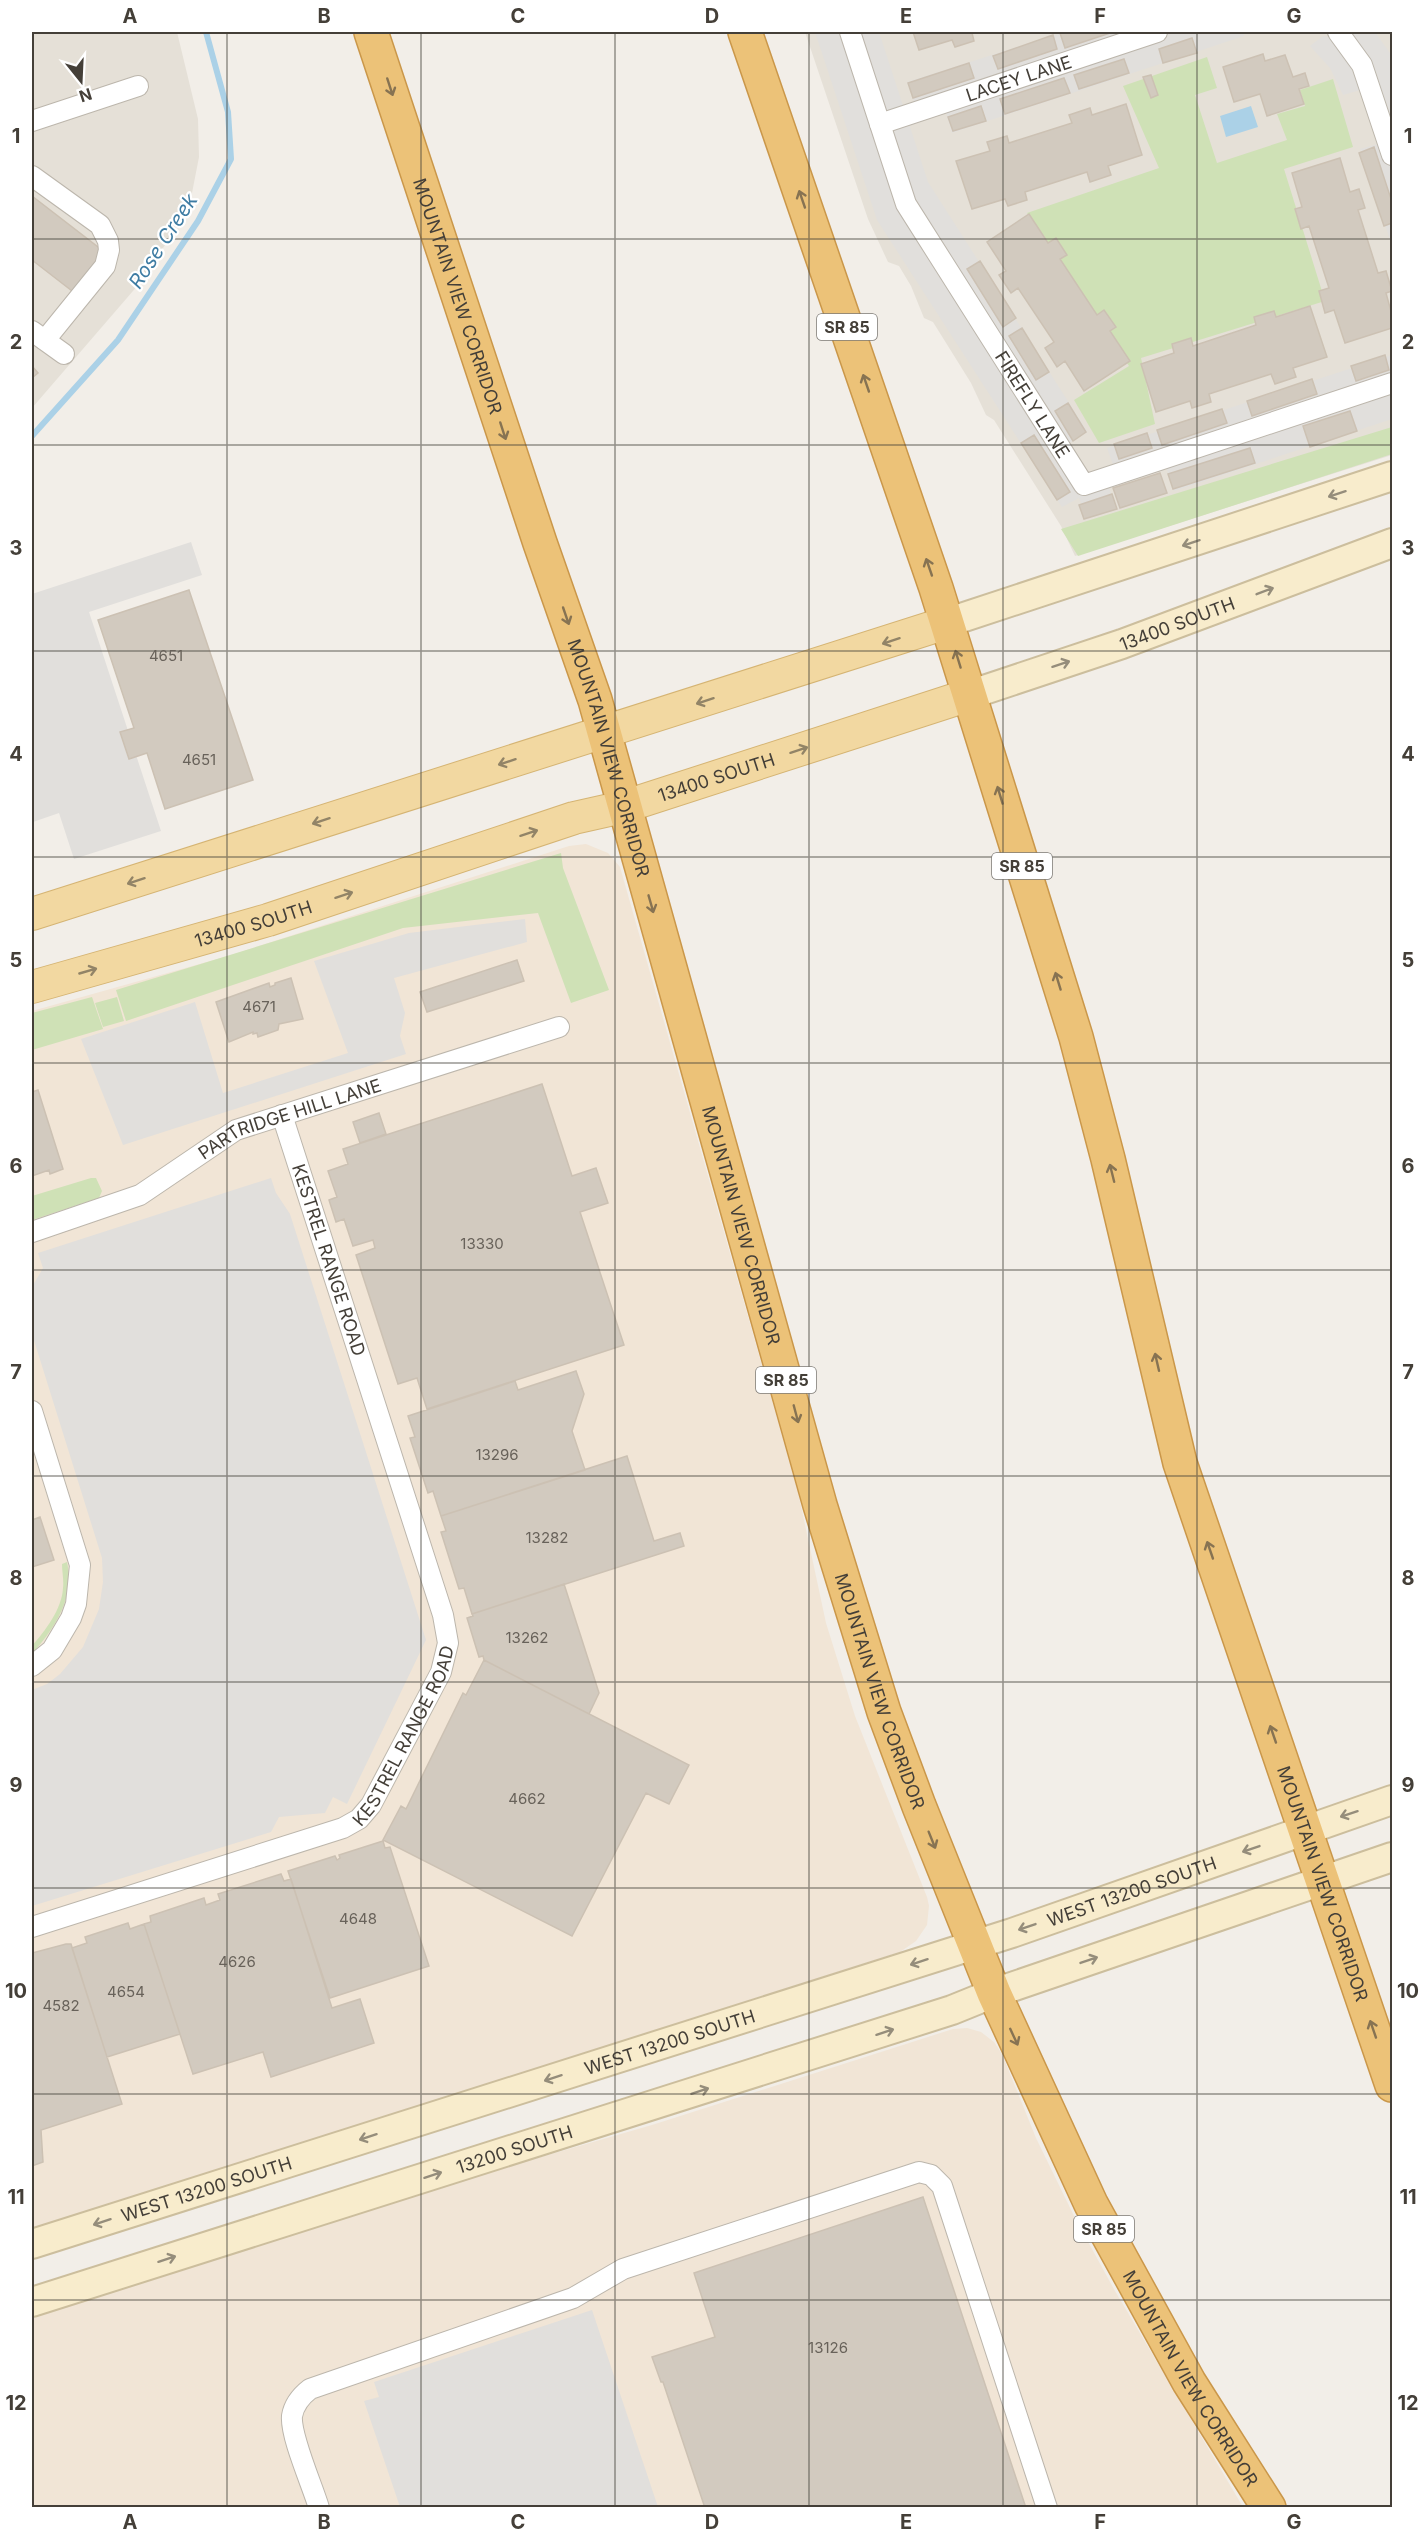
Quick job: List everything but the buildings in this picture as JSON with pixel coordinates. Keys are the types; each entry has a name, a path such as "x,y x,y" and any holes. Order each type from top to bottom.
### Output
{"highway":[{"name":"MOUNTAIN VIEW CORRIDOR","path":"371,32 540,543 595,700 623,807 734,1191 820,1505 884,1712 994,1993 1091,2204 1189,2382 1269,2508"},
{"name":"MOUNTAIN VIEW CORRIDOR","path":"745,32 946,623 1076,1037 1114,1182 1180,1463 1392,2085"}],"main road":[{"path":"32,914 946,623"},
{"name":"13400 SOUTH","path":"32,987 268,920 574,818 623,807 969,695"}],"street":[{"name":"FIREFLY LANE","path":"850,32 906,204 1084,485 1392,383"},
{"name":"LACEY LANE","path":"880,124 1157,32"},
{"path":"1338,32 1362,65 1392,155"},
{"path":"32,121 138,86"},
{"path":"32,176 100,225 108,241 109,250 105,266 38,335 64,354"},
{"path":"946,623 1392,476"},
{"name":"13400 SOUTH","path":"969,695 1122,644 1392,543"},
{"name":"PARTRIDGE HILL LANE","path":"32,1232 140,1195 172,1175 225,1135 236,1130 559,1027"},
{"name":"KESTREL RANGE ROAD","path":"32,1927 351,1824 371,1805 441,1672 448,1643 442,1615 282,1115"},
{"path":"32,1411 80,1565 76,1604 71,1618 52,1650 32,1666"},
{"path":"1306,1829 1392,1800"},
{"name":"WEST 13200 SOUTH","path":"32,2244 975,1944 1306,1829"},
{"path":"994,1993 1392,1857"},
{"name":"13200 SOUTH","path":"32,2302 930,2018 994,1993"},
{"path":"320,2508 292,2422 294,2407 310,2389 573,2298 623,2270 919,2172 931,2175 942,2186 1047,2508"}],"shaded area":[{"path":"32,32 177,32 198,119 199,157 192,193 173,233 139,284 32,408"},
{"path":"805,32 1392,32 1392,455 1075,556 1061,526 994,420 986,415 971,383 933,322 924,318 911,286 899,266 888,262 868,219"},
{"path":"815,32 879,32 928,182 1087,431 1068,444 1096,490 1109,487 1115,507 1086,516 1079,498 1062,507 877,220"},
{"path":"1065,32 1243,32 1244,36 952,133 942,99 916,107 907,82"},
{"path":"1343,32 1375,32 1392,56 1392,140 1374,86 1343,95 1330,68 1310,46 1323,36 1336,38"},
{"path":"1392,140 1392,246 1360,149"},
{"path":"1392,355 1392,419 1174,491 1162,455 1115,470 1107,448"},
{"path":"191,542 202,575 89,612 161,831 74,859 59,813 33,822 32,818 32,594"},
{"path":"586,844 608,853 620,867 798,1492 826,1623 855,1716 927,1897 929,1906 927,1925 916,1941 900,1952 32,2229 32,1011 228,956 569,846"},
{"path":"525,919 527,942 394,978 405,1013 400,1036 406,1054 123,1145 81,1039 195,1002 223,1093 348,1053 314,961 409,933"},
{"path":"271,1178 276,1193 290,1214 426,1640 347,1804 333,1797 325,1813 279,1817 271,1832 32,1906 32,1690 47,1684 60,1674 83,1647 99,1609 103,1582 102,1558 32,1334 32,1287 43,1268 38,1253"},
{"path":"967,2028 981,2032 994,2042 1002,2054 1036,2138 1075,2218 1115,2291 1243,2507 32,2507 32,2318 492,2171 652,2125 953,2029"},
{"path":"592,2310 658,2507 400,2507 364,2401 379,2397 374,2382"}],"green space":[{"path":"1207,57 1217,88 1195,95 1217,163 1287,140 1277,114 1305,106 1300,90 1333,79 1353,147 1284,169 1325,301 1141,358 1155,424 1099,443 1074,400 1129,366 1027,213 1159,168 1123,86"},
{"path":"1392,427 1392,454 1078,556 1061,529"},
{"path":"561,853 563,868 609,990 571,1003 538,913 403,928 126,1021 116,990"},
{"path":"92,997 103,1029 32,1050 32,1013"},
{"path":"117,997 124,1021 103,1027 95,1003"},
{"path":"96,1178 102,1191 99,1198 32,1220 32,1196"},
{"path":"67,1562 69,1575 66,1600 56,1622 33,1653 32,1646 47,1627 60,1604 63,1585 62,1564"}],"water":[{"path":"1251,106 1258,127 1226,137 1220,116"}],"waterway":[{"name":"Rose Creek","path":"32,436 118,340 198,221 231,159 228,112 206,32"}]}
